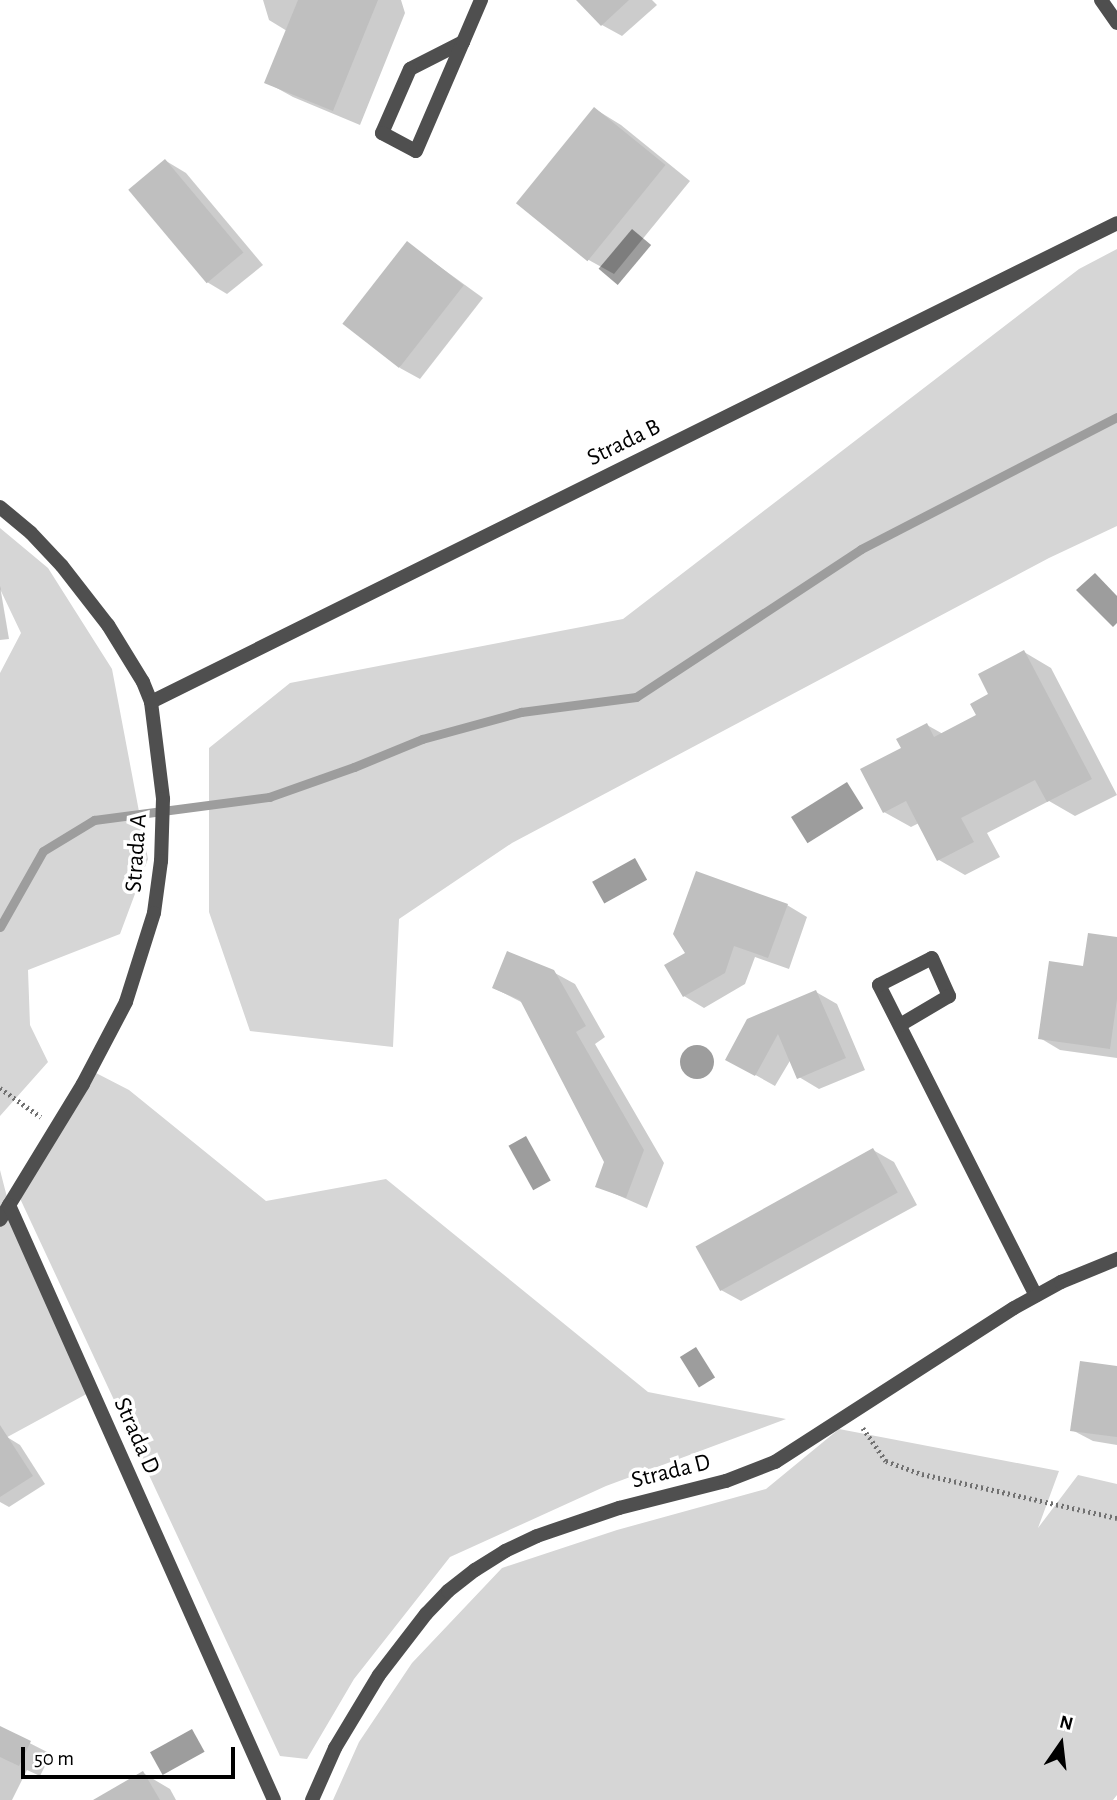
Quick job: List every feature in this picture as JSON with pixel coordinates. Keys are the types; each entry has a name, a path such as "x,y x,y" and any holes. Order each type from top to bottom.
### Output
{"street":[{"path":"463,42 410,69 382,133 416,151 463,42 481,0"},
{"path":"1101,0 1117,23"},
{"name":"Strada B","path":"151,702 1117,223"},
{"name":"Strada A","path":"0,507 31,533 94,606 132,662 151,702 163,799 154,913 143,957 110,1034 0,1220"},
{"path":"900,1025 949,996 932,958 879,985 1036,1296"},
{"name":"Strada D","path":"9,1205 274,1800"},
{"name":"Strada D","path":"312,1800 335,1748 379,1675 426,1614 448,1591 475,1570 505,1551 537,1536 619,1508 749,1473 775,1462 1036,1296 1117,1259"}],"path":[{"path":"0,1088 56,1128"},
{"path":"852,1414 886,1461 922,1474 1117,1518"}],"shaded area":[{"path":"632,229 651,245 618,285 599,269"},
{"path":"1117,249 1117,526 1049,558 512,843 399,919 393,1047 250,1031 209,912 209,748 290,683 623,619 1079,269"},
{"path":"0,528 48,568 112,669 148,859 120,934 28,970 30,1025 48,1062 0,1116 0,673 21,633 0,589"},
{"path":"1095,573 1117,596 1117,623 1113,627 1076,590"},
{"path":"847,782 863,808 807,843 791,817"},
{"path":"635,858 647,880 604,904 592,882"},
{"path":"697,1045 709,1050 714,1062 709,1074 697,1079 685,1074 680,1062 685,1050"},
{"path":"96,1073 129,1090 266,1201 386,1179 648,1392 786,1419 606,1486 450,1557 354,1679 307,1759 280,1756 17,1192"},
{"path":"526,1136 551,1181 533,1190 509,1146"},
{"path":"0,1170 9,1205 92,1391 0,1441"},
{"path":"696,1347 715,1378 699,1388 680,1357"},
{"path":"839,1429 1059,1471 1038,1528 1078,1475 1117,1484 1117,1795 1113,1800 333,1800 359,1742 412,1663 502,1568 617,1530 766,1489"},
{"path":"192,1729 205,1752 163,1775 150,1752"}],"building":[{"path":"298,0 378,0 333,111 264,83"},
{"path":"576,0 629,0 601,26"},
{"path":"594,107 665,165 587,261 516,203"},
{"path":"165,159 243,252 207,283 128,190"},
{"path":"407,241 464,285 399,368 342,324"},
{"path":"1024,650 1092,779 1047,802 1035,780 961,818 974,842 937,861 906,801 883,813 860,769 901,748 896,739 927,723 934,737 976,715 970,704 988,694 978,674"},
{"path":"696,871 788,904 768,958 734,946 725,973 683,997 664,965 685,953 673,934"},
{"path":"1088,933 1117,937 1117,999 1110,1049 1038,1039 1049,961 1083,966"},
{"path":"507,951 554,970 586,1026 576,1032 644,1150 626,1198 595,1187 604,1162 520,1000 492,988"},
{"path":"816,990 846,1058 797,1079 778,1034 755,1076 725,1060 747,1019"},
{"path":"873,1148 898,1193 720,1291 695,1246"},
{"path":"1080,1361 1117,1366 1117,1437 1070,1431"},
{"path":"0,1425 33,1476 0,1497"},
{"path":"0,1726 31,1741 19,1766 0,1757"},
{"path":"143,1771 160,1800 93,1800"}],"waterway":[{"path":"0,927 43,851 94,820 269,797 422,739 521,712 636,697 861,549 1117,417"}]}
